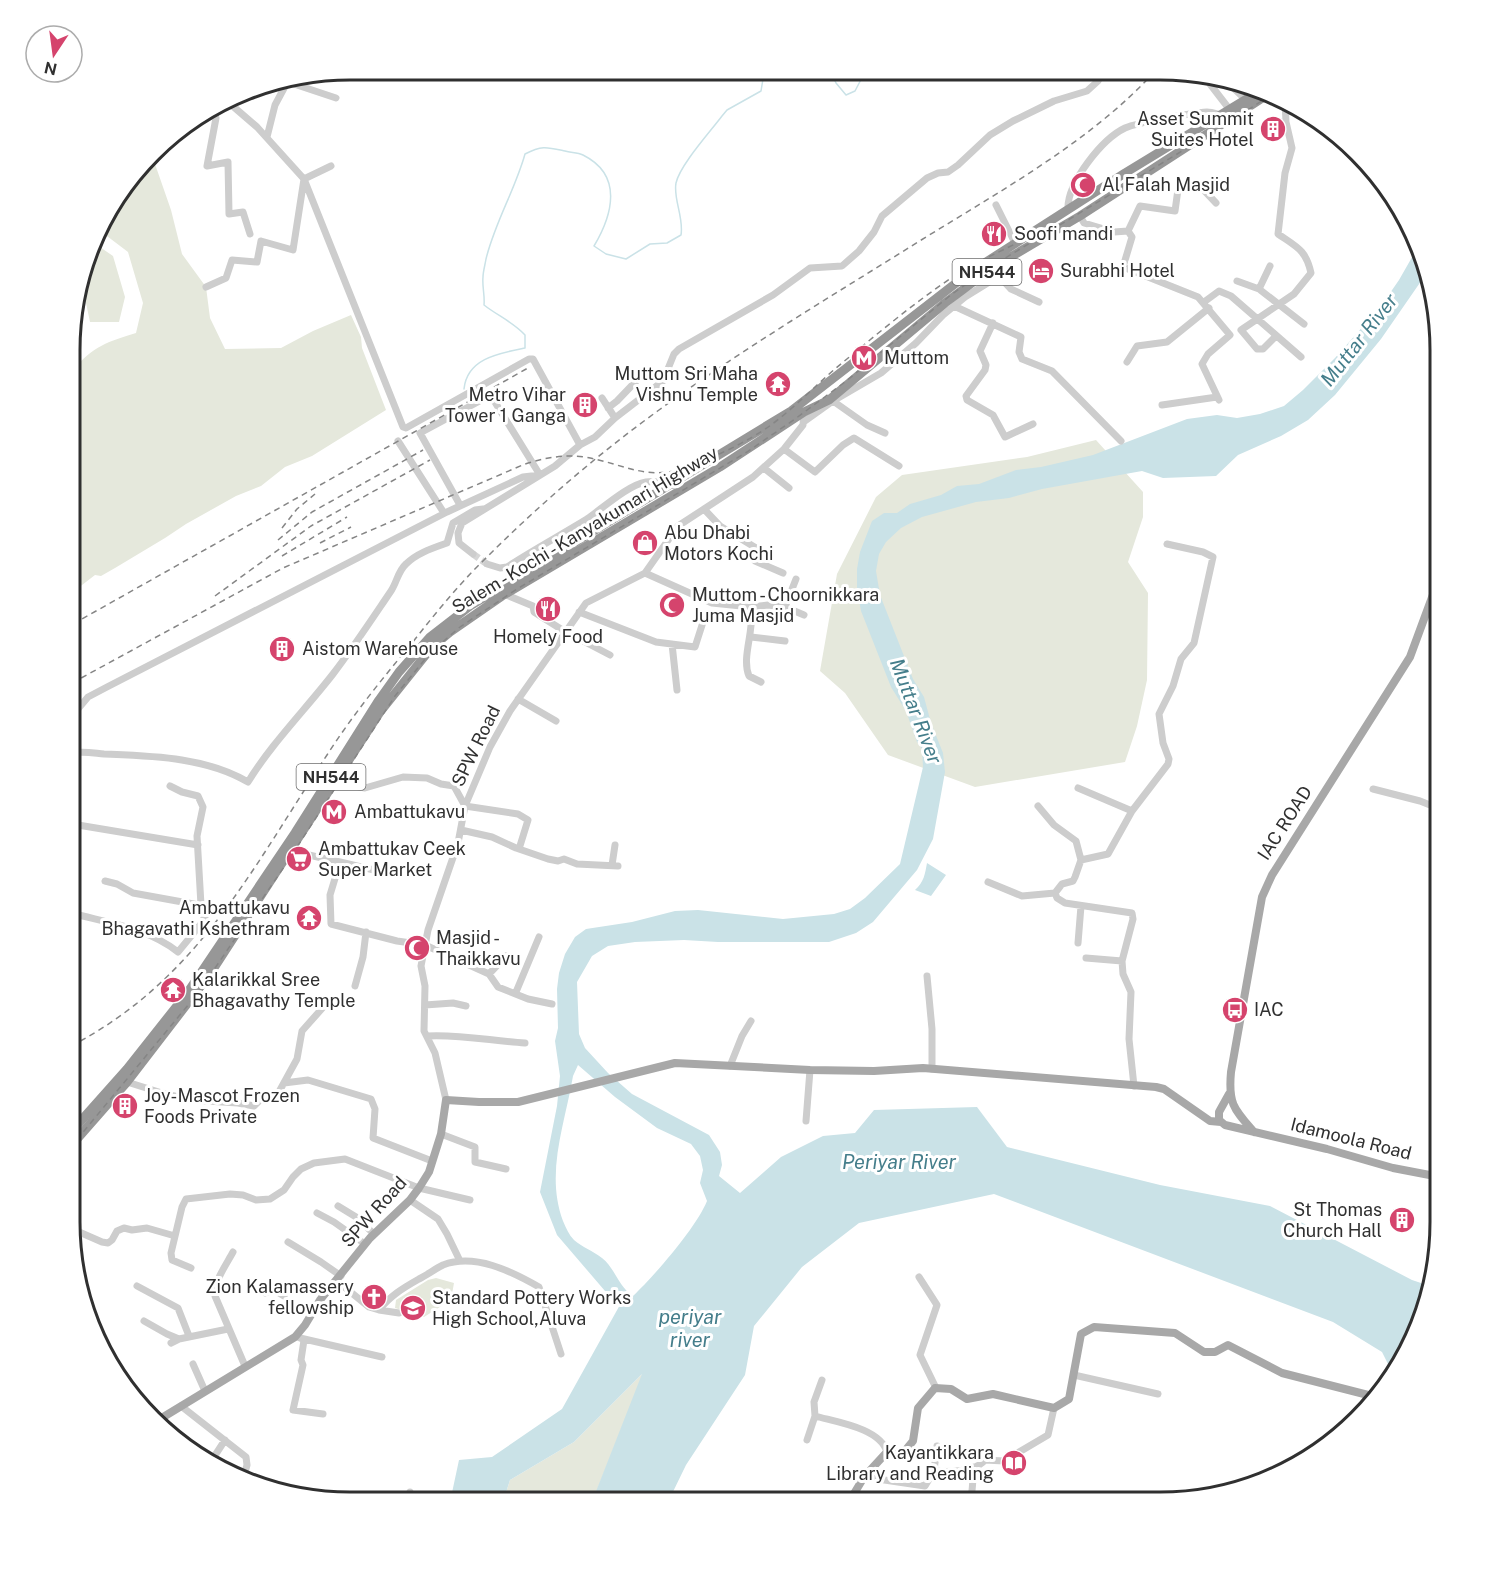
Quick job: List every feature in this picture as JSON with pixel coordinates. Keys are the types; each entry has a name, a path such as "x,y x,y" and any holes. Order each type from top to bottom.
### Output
{"highway":[{"name":"Salem - Kochi - Kanyakumari Highway","path":"80,1123 127,1069 188,992 295,832 379,700 422,646 448,622 470,606 791,411 937,297 1015,243 1252,96"},
{"name":"Salem - Kochi - Kanyakumari Highway","path":"80,1136 127,1082 210,974 380,712 432,647 504,594 829,400 945,303 992,268 1080,216 1261,99"},
{"path":"1085,199 1090,209"}],"main road":[{"name":"IAC ROAD","path":"1254,1132 1236,1111 1229,1094 1263,897 1272,875 1410,657 1430,603"},
{"path":"446,1100 518,1102 675,1063 810,1070 874,1071 923,1068 1164,1089 1210,1121 1231,1126 1238,1120 1236,1111 1228,1106 1223,1108"},
{"path":"1221,1122 1219,1114 1229,1094"},
{"name":"SPW Road","path":"163,1417 245,1366 299,1338 320,1300 374,1234 410,1200 429,1172 441,1134 446,1100"},
{"name":"Idamoola Road","path":"1231,1126 1430,1175"},
{"path":"855,1492 864,1477 887,1452 904,1452 914,1441 918,1408 936,1388 951,1389 967,1399 993,1394 1054,1408 1069,1399 1081,1334 1094,1327 1175,1333 1204,1352 1215,1352 1228,1345 1282,1373 1368,1395"}],"street":[{"path":"473,554 459,543 458,533 462,523 555,466 580,445 595,437 615,418 663,381 674,354 679,349 773,295 810,268 842,266 859,251 874,232 882,216 927,178 948,172 990,135 1013,121 1054,101 1087,91 1098,80"},
{"path":"299,85 336,98"},
{"path":"1210,85 1230,110"},
{"path":"267,137 275,105 285,88"},
{"path":"1236,91 1246,100"},
{"path":"232,106 267,137 304,179 403,427 406,428 532,359 580,445"},
{"path":"1276,336 1263,349 1257,349 1241,330 1294,294 1311,273 1308,259 1302,250 1278,234 1285,173 1292,148 1285,110"},
{"path":"1068,209 1069,200 1086,165 1102,146 1120,131 1200,113 1212,112 1221,115"},
{"path":"215,116 207,166 228,162 229,214 243,212 250,234"},
{"path":"304,179 331,166"},
{"path":"206,287 226,278 232,260 256,262 261,241 293,250 304,179"},
{"path":"1128,231 1140,206 1175,211 1179,182 1199,185 1216,203"},
{"path":"996,205 1015,243"},
{"path":"1080,216 1084,223 1114,232 1128,231"},
{"path":"1128,231 1132,237 1123,267 1198,297 1230,335 1208,354 1202,364 1218,399 1162,405"},
{"path":"1259,290 1270,266"},
{"path":"992,268 1011,289 1039,303"},
{"name":"SPW Road","path":"446,1100 435,1053 424,1030 425,986 421,966 428,930 458,843 465,806 490,747 564,631 586,603 645,573 678,526 764,468 793,438 804,416 881,373 916,343 943,315 981,286 999,276"},
{"path":"1237,281 1259,290 1304,324"},
{"path":"1127,362 1137,346 1167,342 1206,305 1215,292 1222,292 1258,319 1301,357"},
{"path":"954,306 1021,337 1019,351 1022,359 1052,371 1121,441"},
{"path":"993,323 980,351 986,365 985,370 966,396 966,400 993,415 1005,436 1034,424"},
{"path":"608,408 640,377"},
{"path":"460,505 420,432 487,397 493,399 540,475"},
{"path":"602,398 615,418"},
{"path":"833,401 885,433"},
{"path":"784,448 815,472 843,445 854,438 899,466"},
{"path":"398,441 444,513"},
{"path":"764,468 789,488"},
{"path":"80,706 88,697 444,513 523,477 540,475"},
{"path":"487,564 500,568 507,567 636,486 648,482 671,483 682,489"},
{"path":"80,752 130,754 195,762 248,782 294,719 333,674 391,590 405,565 420,554 447,543 453,523 461,517 475,510 491,507"},
{"path":"704,509 720,526 761,551 755,561 783,573"},
{"path":"1081,860 1108,854 1132,812 1168,764 1169,759 1163,744 1159,714 1173,686 1181,659 1194,643 1213,557 1203,552 1167,544"},
{"path":"645,573 712,603 751,607 768,605 785,607 804,615"},
{"path":"785,607 796,579"},
{"path":"504,594 533,606 534,612 610,655"},
{"path":"751,607 753,620 746,667 749,676 761,682"},
{"path":"579,612 656,642 695,647 704,619"},
{"path":"751,637 785,641"},
{"path":"672,644 677,690"},
{"path":"519,699 556,721"},
{"path":"340,774 355,786 365,788 403,777 426,778 454,786 465,806 518,814 528,820 519,849"},
{"path":"170,786 198,796 203,807 197,836 201,905"},
{"path":"1078,788 1132,812"},
{"path":"1373,789 1430,805"},
{"path":"988,882 1022,896 1055,893 1062,884 1073,881 1081,860 1076,841 1054,825 1038,806"},
{"path":"80,825 198,845"},
{"path":"461,830 492,837 519,849 558,861 564,860 577,864 615,865 615,845"},
{"path":"291,851 374,870"},
{"path":"340,862 330,895 332,924 397,941 425,945 489,974 498,987 516,992 528,999 552,1004"},
{"path":"80,915 149,934 164,941 178,952 201,924 210,907 133,893 117,884 105,881"},
{"path":"1055,893 1057,898 1065,903 1132,913 1133,919 1122,961 1123,974 1131,992 1129,1039 1134,1086"},
{"path":"1078,942 1081,906"},
{"path":"355,986 363,957 366,932"},
{"path":"516,992 539,937"},
{"path":"489,974 506,957"},
{"path":"1086,958 1122,961"},
{"path":"927,976 932,1029 932,1069"},
{"path":"425,1005 453,1003 466,1006"},
{"path":"127,1082 191,1100 254,1106 264,1096 277,1094 297,1059 302,1031 326,1004"},
{"path":"730,1066 742,1036 751,1021"},
{"path":"427,1036 446,1035 525,1043"},
{"path":"806,1121 810,1070"},
{"path":"284,1083 308,1080 371,1099 375,1109 373,1138 432,1161"},
{"path":"441,1134 476,1147 475,1162 506,1169"},
{"path":"191,1268 172,1260 171,1253 186,1199 230,1194 243,1195 256,1200 270,1199 284,1190 301,1169 314,1163 345,1159 419,1188 470,1200"},
{"path":"410,1200 438,1219 460,1261"},
{"path":"338,1206 356,1217 374,1234"},
{"path":"317,1213 365,1244"},
{"path":"80,1232 108,1243 117,1231 124,1228 132,1230 147,1228 175,1236"},
{"path":"288,1242 321,1262 369,1307 399,1312"},
{"path":"233,1252 214,1290 245,1366"},
{"path":"379,1310 389,1298 442,1266 460,1261 474,1261 519,1276 539,1287 561,1354"},
{"path":"919,1276 937,1305 920,1355 936,1388"},
{"path":"137,1286 178,1308 189,1336"},
{"path":"265,1293 274,1290 284,1296"},
{"path":"144,1321 179,1339"},
{"path":"171,1342 189,1336 228,1329"},
{"path":"322,1414 293,1410 303,1365 299,1338 382,1357"},
{"path":"193,1364 205,1391"},
{"path":"1074,1375 1158,1394"},
{"path":"807,1440 815,1416 814,1402 822,1380"},
{"path":"181,1406 246,1457 248,1465 246,1472"},
{"path":"934,1471 974,1467 981,1465 985,1460 1004,1461 1048,1435 1054,1408"},
{"path":"815,1416 862,1429 881,1441 887,1452"},
{"path":"215,1456 225,1440"},
{"path":"864,1477 925,1486 934,1471 937,1446"},
{"path":"972,1492 974,1467"}],"shaded area":[{"path":"155,164 171,210 182,254 206,287 210,318 225,349 281,348 351,315 386,410 312,456 285,467 261,486 236,496 101,576 95,575 80,587 80,362 102,346 136,333 143,303 128,252 105,235 135,185"},
{"path":"100,247 113,256 125,297 119,322 90,322 85,298"},
{"path":"1096,440 1143,492 1143,517 1128,562 1148,593 1147,680 1137,726 1125,762 975,787 888,755 845,693 820,671 837,574 876,497 902,475 1027,457"},
{"path":"436,1278 454,1283 451,1300 424,1317 395,1308 396,1300 428,1280"},
{"path":"644,1372 596,1492 506,1492 510,1480 574,1442"}],"water":[{"path":"1413,255 1421,281 1381,339 1335,395 1308,420 1281,436 1238,455 1216,476 1163,478 1142,471 1042,489 1009,498 976,502 922,517 901,528 886,542 879,554 876,571 880,595 913,679 924,697 943,753 945,772 933,839 917,870 873,922 856,933 829,942 684,940 635,942 608,946 592,956 577,982 579,1034 585,1048 632,1094 709,1135 720,1152 722,1165 719,1176 740,1193 781,1157 823,1136 855,1133 874,1110 977,1107 1007,1147 1160,1185 1270,1206 1423,1284 1410,1326 1389,1366 1382,1352 1333,1322 994,1194 859,1223 802,1267 754,1326 745,1375 686,1465 673,1492 596,1492 642,1374 574,1442 510,1480 506,1492 452,1492 459,1460 492,1457 562,1409 621,1303 605,1291 557,1235 540,1192 557,1106 560,1076 555,1041 558,1028 559,973 565,954 575,937 586,929 632,922 675,911 698,910 783,919 834,914 850,909 865,898 900,864 923,767 922,749 917,742 906,711 891,687 861,611 857,589 857,569 860,552 872,521 884,513 897,513 910,504 941,495 957,486 979,484 1016,470 1041,467 1093,455 1187,419 1217,415 1237,418 1260,414 1284,406 1335,358 1381,306","holes":["578,1065 615,1097 657,1128 691,1144 700,1156 703,1170 700,1183 707,1201 685,1237 633,1296 606,1262 574,1240 563,1221 558,1203 556,1185 558,1148 573,1076"]},
{"path":"927,863 946,875 931,896 915,890 922,881"}],"waterway":[{"path":"464,389 471,370 478,364 496,355 525,348 525,335 516,326 484,305 483,281 490,245 525,154 536,149 549,148 581,154 596,163 604,173 611,196 606,221 594,246 606,254 626,259 650,244 667,243 681,235 682,228 675,189 683,167 727,110 761,91 763,80"},
{"path":"835,80 846,95 855,91 861,80"}],"tunnel":[{"path":"473,554 487,564"}],"railway":[{"path":"80,1041 115,1020 154,989 188,955 246,880 337,740 379,684 465,579 547,500 636,427 688,389 810,309 1068,147 1100,123 1146,80"},
{"path":"80,1136 198,993 284,867 395,696 430,653 460,627 517,589 747,452 795,419 845,382 952,294 997,263 1263,100"},
{"path":"80,679 283,568 525,464 554,457 577,456 636,470 661,473 675,471 721,453 771,425 836,368 929,293 981,260 1015,244"},
{"path":"80,620 528,368"},
{"path":"278,540 312,512 423,450"},
{"path":"215,596 311,526 430,460"},
{"path":"282,528 297,509 315,494"},
{"path":"282,556 347,517"},
{"path":"320,543 351,527"}],"place":[{"name":"Asset Summit Suites Hotel","path":"1273,129"},
{"name":"Al Falah Masjid","path":"1083,185"},
{"name":"Soofi mandi","path":"994,234"},
{"name":"Surabhi Hotel","path":"1041,271"},
{"name":"Muttom","path":"864,358"},
{"name":"Muttom Sri Maha Vishnu Temple","path":"778,384"},
{"name":"Metro Vihar Tower 1 Ganga","path":"585,405"},
{"name":"Abu Dhabi Motors Kochi","path":"645,543"},
{"name":"Muttom - Choornikkara Juma Masjid","path":"672,605"},
{"name":"Homely Food","path":"548,609"},
{"name":"Aistom Warehouse","path":"282,649"},
{"name":"Ambattukavu","path":"334,812"},
{"name":"Ambattukav Ceek Super Market","path":"299,859"},
{"name":"Ambattukavu Bhagavathi Kshethram","path":"309,918"},
{"name":"Masjid - Thaikkavu","path":"417,948"},
{"name":"Kalarikkal Sree Bhagavathy Temple","path":"173,990"},
{"name":"IAC","path":"1235,1010"},
{"name":"Joy-Mascot Frozen Foods Private","path":"125,1106"},
{"name":"St Thomas Church Hall","path":"1402,1220"},
{"name":"Zion Kalamassery fellowship","path":"374,1297"},
{"name":"Standard Pottery Works High School,Aluva","path":"413,1308"},
{"name":"Kayantikkara Library and Reading","path":"1014,1463"}],"water label":[{"name":"Muttar River","path":"1359,340"},
{"name":"Muttar River","path":"916,711"},
{"name":"Periyar River","path":"899,1162"},
{"name":"periyar river","path":"690,1328"}]}
